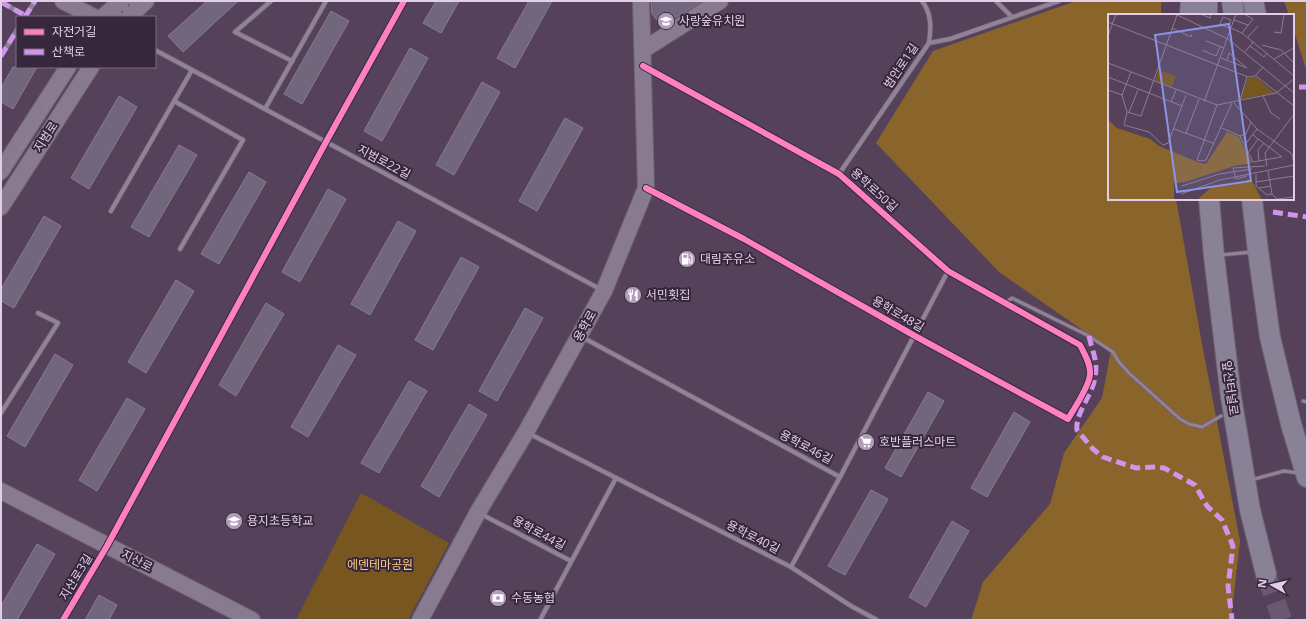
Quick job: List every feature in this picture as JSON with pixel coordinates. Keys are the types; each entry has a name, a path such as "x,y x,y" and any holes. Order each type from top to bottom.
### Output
{"highway":[{"path":"1190,14 1191,1"},
{"path":"1207,1 1207,14"},
{"path":"1232,1 1234,14"},
{"path":"1253,1 1256,14"},
{"name":"앞산터널로","path":"1209,200 1214,256 1231,397 1250,510 1266,574"},
{"path":"1252,200 1270,337 1291,424 1307,477"}],"street":[{"path":"1,2 26,16 35,1"},
{"path":"63,1 92,16"},
{"path":"104,16 121,1"},
{"path":"129,16 146,1"},
{"path":"271,1 235,32 292,61"},
{"path":"265,109 326,1"},
{"name":"지산로3길","path":"63,620 107,546 404,1"},
{"name":"용학로","path":"420,620 478,512 526,432 604,292 646,188 641,1"},
{"path":"643,50 720,1"},
{"path":"922,1 928,8 931,25 929,43"},
{"path":"996,1 1012,17"},
{"name":"범안로1길","path":"839,174 929,43 950,39 981,30 1012,17 1059,1"},
{"path":"1,56 16,32"},
{"name":"지범로22길","path":"156,51 604,292"},
{"name":"용학로50길","path":"643,66 839,174 948,271 1080,345"},
{"path":"1,171 67,68"},
{"name":"지범로","path":"1,207 90,68"},
{"path":"111,211 192,70"},
{"path":"174,101 243,140 180,249"},
{"name":"용학로48길","path":"646,188 744,238 914,336 1068,419 1078,402 1090,374 1087,359 1080,345"},
{"name":"용학로46길","path":"580,336 840,477 948,271"},
{"path":"1,413 58,323 38,313"},
{"name":"용학로40길","path":"526,432 791,567 851,606 877,620"},
{"path":"791,567 840,477"},
{"name":"용학로44길","path":"478,512 571,561 616,478"},
{"name":"지산로","path":"1,491 252,620"},
{"path":"540,620 571,561"}],"lane":[{"path":"1214,256 1258,251"},
{"path":"1006,303 1012,298 1096,341 1113,352 1129,374 1180,419 1189,424 1202,427 1221,416"},
{"path":"1246,481 1284,471 1302,474 1307,482"}],"green space":[{"name":"에덴테마공원","path":"361,493 449,543 408,620 296,620"}],"shaded area":[{"path":"1076,1 1161,1 1161,14 1108,14 1108,200 1176,200 1240,541 1231,620 971,620 983,582 1050,504 1064,453 1102,398 1111,350 999,272 876,143 933,51"},
{"path":"1284,1 1307,1 1307,72 1294,31 1294,14 1289,14"}],"building":[{"path":"207,1 238,1 183,52 168,36"},
{"path":"436,1 459,1 441,33 423,23"},
{"path":"529,1 552,1 515,68 497,58"},
{"name":"사랑숲유치원","path":"651,1 702,1 662,26 652,14"},
{"path":"331,11 349,21 302,104 284,94"},
{"path":"410,48 428,58 382,141 364,131"},
{"path":"13,67 36,68 13,109 1,102 1,88"},
{"path":"482,82 500,92 454,175 436,165"},
{"path":"119,96 137,107 89,189 71,178"},
{"path":"565,118 583,128 537,211 519,201"},
{"path":"179,145 197,155 149,237 131,227"},
{"path":"249,172 266,182 219,264 201,254"},
{"path":"328,189 346,199 300,282 282,272"},
{"path":"44,216 61,226 14,308 1,301 1,289"},
{"path":"398,221 416,231 370,315 351,304"},
{"path":"461,257 479,267 433,350 415,340"},
{"path":"176,280 194,291 146,373 128,362"},
{"path":"266,303 284,314 236,396 219,385"},
{"path":"525,308 543,318 497,401 479,391"},
{"path":"338,345 356,355 308,437 291,427"},
{"path":"55,354 73,365 25,447 7,436"},
{"path":"409,381 427,391 379,473 361,463"},
{"path":"928,392 944,401 901,477 885,468"},
{"path":"127,398 145,409 97,491 79,480"},
{"path":"469,404 487,415 439,497 421,486"},
{"path":"1014,412 1030,422 987,497 971,488"},
{"path":"871,490 888,499 845,575 828,566"},
{"path":"952,521 969,531 926,607 909,597"},
{"path":"37,544 55,554 17,620 1,620 1,606"},
{"path":"99,595 117,605 109,620 85,620"}],"tunnel":[{"path":"1266,574 1282,620"}],"railway":[{"path":"118,16 132,1"},
{"path":"1,180 72,68"}],"marked path":[{"path":"26,16 35,1"},
{"path":"1,2 26,16"},
{"path":"1,56 16,32"},
{"path":"1299,87 1307,87"},
{"path":"1273,212 1307,217"},
{"path":"1089,336 1095,358 1096,369 1092,388 1078,418 1077,430 1093,449 1103,457 1136,468 1164,468 1195,485 1207,506 1222,520 1233,546 1228,586 1232,620"}],"cycle path":[{"path":"63,620 107,546 404,1"},
{"path":"643,66 839,174 948,271 1080,345 1087,359 1090,370 1089,379 1085,390 1068,419 915,336 744,239 646,188"}],"place":[{"name":"사랑숲유치원","path":"666,21"},
{"name":"대림주유소","path":"687,259"},
{"name":"서민횟집","path":"633,295"},
{"name":"호반플러스마트","path":"866,442"},
{"name":"용지초등학교","path":"234,521"},
{"name":"수동농협","path":"498,598"}]}
